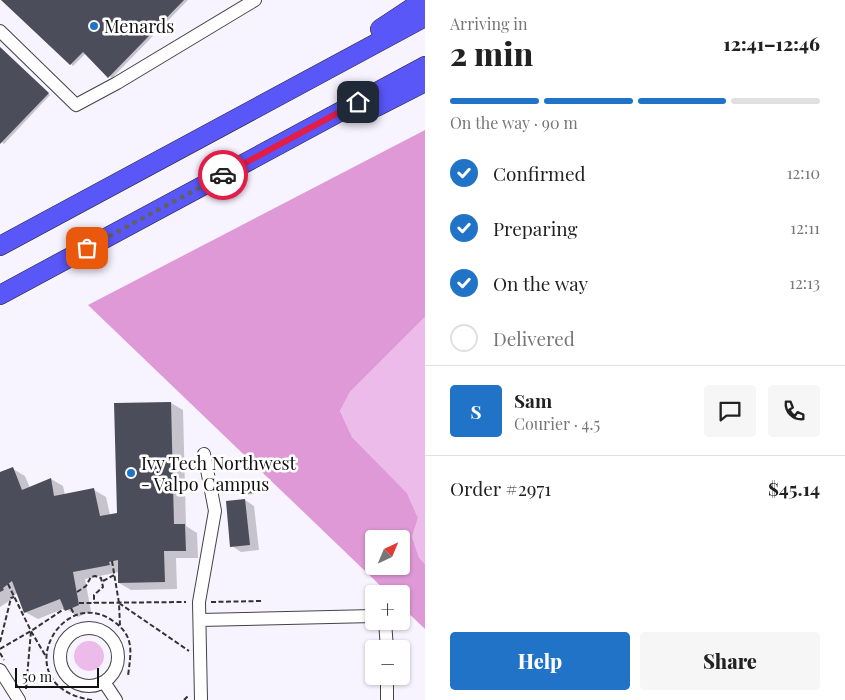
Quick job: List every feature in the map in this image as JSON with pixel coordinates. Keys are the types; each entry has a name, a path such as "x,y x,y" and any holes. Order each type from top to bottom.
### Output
{"highway":[{"path":"301,84 363,39 424,0"},
{"path":"0,246 425,17"},
{"path":"0,295 425,66"},
{"path":"156,211 234,180 425,82"}],"street":[{"path":"0,32 76,104 117,83 255,0"},
{"path":"195,697 200,620 199,602 216,511 204,454"},
{"path":"200,620 365,616"},
{"path":"96,629 112,639 118,658 111,676 104,682 84,686 75,682 62,668 60,656 64,642 78,630 96,629"},
{"path":"0,670 22,697"},
{"path":"104,682 116,700"},
{"path":"387,685 387,700"}],"path":[{"path":"112,561 119,603 120,627"},
{"path":"103,581 115,575"},
{"path":"76,592 86,586 91,577 98,576 103,581 103,587 94,596 94,603"},
{"path":"8,584 31,631 46,656 50,678 55,684 68,692 92,700"},
{"path":"0,642 11,598 14,597"},
{"path":"206,602 262,601"},
{"path":"79,603 190,602"},
{"path":"119,603 192,654 192,645"},
{"path":"71,608 74,616"},
{"path":"0,649 64,609"},
{"path":"46,656 50,640 57,627 74,616 89,613 98,614 108,618 120,627 129,640 131,648 128,676"},
{"path":"22,697 31,631"},
{"path":"184,700 195,697"}],"shaded area":[{"path":"425,130 425,317 350,392 340,411 352,437 407,493 418,518 412,537 419,558 425,564 425,629 410,615 410,585 380,585 369,575 410,575 410,530 365,530 365,571 88,305"},
{"path":"425,317 425,564 419,559 412,537 418,518 407,493 352,437 340,411 350,392"},
{"path":"89,641 95,642 103,650 103,662 95,670 89,671 83,670 75,662 74,656 75,650 83,642"}],"building":[{"name":"Menards","path":"1,0 184,0 108,78 83,52 70,65"},
{"path":"0,47 49,93 0,144"},
{"path":"171,402 174,524 185,524 186,551 164,551 165,582 118,583 118,560 109,562 110,565 73,572 79,605 65,611 60,599 24,613 12,581 0,592 0,472 13,467 22,490 51,478 54,496 94,488 100,516 117,513 114,403"},
{"path":"251,482 252,493 240,494 239,483"},
{"path":"245,499 250,545 230,547 226,501"}],"way so far":[{"path":"87,248 223,175"}],"place":[{"name":"Menards","path":"94,26"},
{"name":"Ivy Tech Northwest - Valpo Campus","path":"131,473"}],"route":[{"path":"223,175 358,102"}]}
